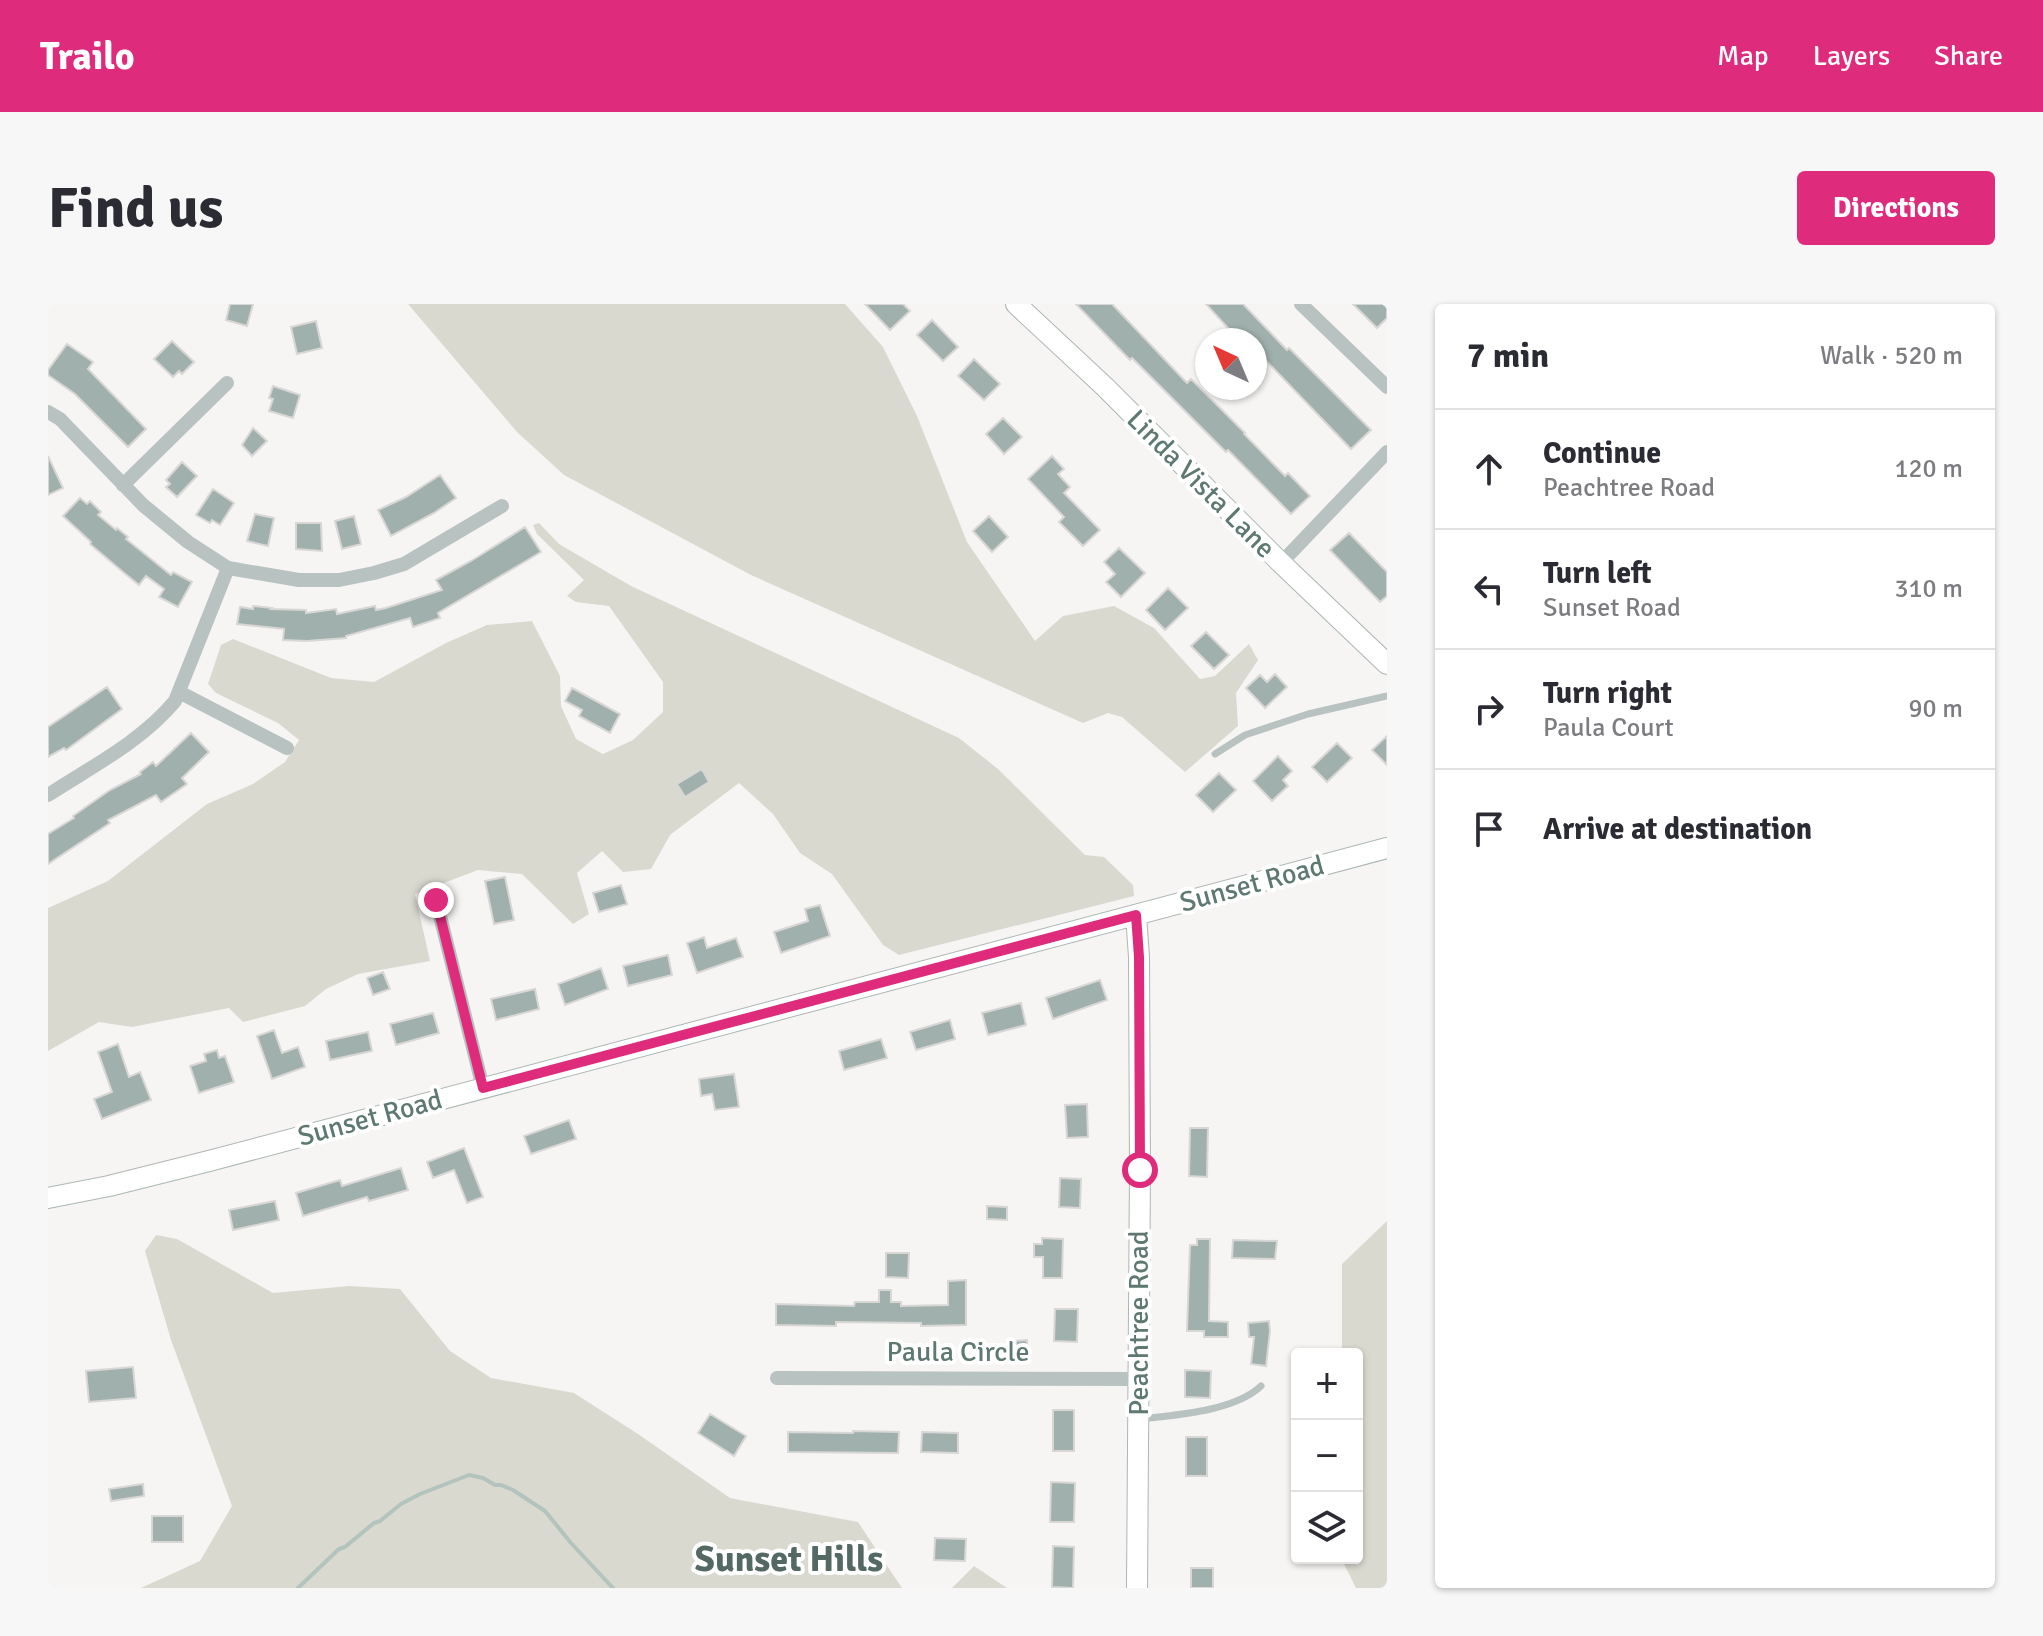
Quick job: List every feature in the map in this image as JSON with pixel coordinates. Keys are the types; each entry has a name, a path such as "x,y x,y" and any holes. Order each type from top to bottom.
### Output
{"main road":[{"name":"Linda Vista Lane","path":"1016,304 1104,386 1387,664"},
{"name":"Sunset Road","path":"48,1198 124,1183 1387,848"},
{"name":"Peachtree Road","path":"1136,915 1139,957 1137,1588"}],"street":[{"path":"1301,304 1387,387"},
{"path":"123,485 227,383"},
{"path":"48,412 60,419 168,527 228,568 299,580 339,580 374,573 404,564 502,506"},
{"path":"1281,563 1387,452"},
{"path":"48,795 138,735 162,717 175,701 228,568"},
{"path":"179,692 287,748"},
{"path":"436,900 483,1088"},
{"name":"Paula Circle","path":"777,1378 1139,1379"}],"lane":[{"path":"1215,754 1245,735 1308,714 1387,696"},
{"path":"1139,1419 1178,1415 1237,1402 1261,1386"}],"shaded area":[{"path":"408,304 845,304 883,347 917,416 967,542 1035,641 1063,616 1114,606 1154,628 1200,679 1215,676 1249,644 1258,660 1236,693 1238,726 1185,772 1122,717 1108,713 1083,723 751,575 564,475 517,432"},
{"path":"539,523 559,544 631,586 959,738 998,769 1085,855 1104,857 1133,885 1134,896 899,955 883,945 832,874 800,853 773,814 739,783 670,835 651,869 623,872 602,851 577,873 589,914 573,924 522,874 478,870 415,894 430,961 358,974 326,989 305,1006 243,1022 229,1008 132,1027 99,1022 48,1051 48,908 108,881 207,804 253,784 285,762 299,740 278,723 216,693 208,684 221,645 233,639 331,678 374,682 487,625 532,621 560,676 561,706 576,739 603,754 633,740 663,712 663,682 609,606 576,602 567,596 584,580 537,534 533,525"},
{"path":"1387,1221 1387,1588 1356,1588 1344,1564 1363,1564 1363,1348 1342,1348 1342,1264"},
{"path":"156,1235 177,1239 273,1293 349,1286 400,1289 450,1351 491,1378 574,1393 730,1498 858,1522 902,1588 141,1588 200,1561 232,1506 171,1340 145,1251"},
{"path":"974,1566 1007,1588 952,1588"}],"building":[{"path":"230,304 253,304 247,326 226,320"},
{"path":"865,304 903,304 910,311 890,330"},
{"path":"1076,304 1112,304 1187,383 1191,379 1195,383 1195,400 1212,400 1285,476 1288,473 1310,496 1291,514 1132,358 1130,360"},
{"path":"1206,304 1243,304 1266,328 1228,328"},
{"path":"1353,304 1387,304 1387,318 1377,328"},
{"path":"932,320 958,347 943,361 917,335"},
{"path":"316,321 322,348 297,354 291,327"},
{"path":"1267,329 1371,430 1351,449 1267,362"},
{"path":"172,341 194,362 182,374 179,371 173,377 154,359"},
{"path":"67,344 93,362 88,369 146,429 128,447 75,394 48,375 48,370"},
{"path":"974,359 1000,384 984,400 958,376"},
{"path":"273,386 300,395 293,418 269,411"},
{"path":"1003,418 1022,437 1004,454 986,434"},
{"path":"253,428 267,441 252,456 242,445"},
{"path":"48,456 63,488 48,495"},
{"path":"1052,456 1064,469 1058,474 1070,487 1064,493 1100,530 1083,546 1059,522 1064,517 1028,479"},
{"path":"182,462 197,476 177,497 166,487 170,484 166,480"},
{"path":"440,475 456,498 391,536 378,510 406,497"},
{"path":"213,489 234,503 220,525 196,515"},
{"path":"80,498 87,504 90,501 101,512 98,515 171,575 173,572 192,582 178,607 159,597 164,589 146,576 139,585 90,544 63,516"},
{"path":"255,514 274,518 268,546 247,541"},
{"path":"354,516 361,544 342,549 335,521"},
{"path":"989,516 1008,537 992,552 973,531"},
{"path":"296,523 321,523 322,551 296,549"},
{"path":"525,527 541,552 438,613 440,618 413,627 410,618 346,638 307,641 283,640 284,629 237,624 240,607 306,610 306,613 336,609 337,614 375,606 376,610 386,608 442,590 436,580"},
{"path":"1349,533 1387,572 1387,596 1380,602 1330,550"},
{"path":"1119,548 1145,573 1121,597 1106,582 1115,574 1104,562"},
{"path":"1168,588 1188,608 1165,630 1146,610"},
{"path":"1206,632 1229,655 1214,669 1191,646"},
{"path":"1275,674 1287,687 1265,708 1246,688 1260,675 1267,682"},
{"path":"107,687 122,709 66,750 64,748 48,757 48,727"},
{"path":"572,688 620,714 610,733 579,716 582,710 565,701"},
{"path":"191,733 209,752 182,778 187,784 161,802 156,795 108,820 110,823 48,864 48,834 110,790 141,774 153,762 156,766"},
{"path":"1387,736 1387,765 1372,750"},
{"path":"1337,743 1352,758 1327,782 1312,767"},
{"path":"1278,756 1292,771 1283,780 1288,786 1272,801 1253,781"},
{"path":"702,769 709,782 685,797 677,784"},
{"path":"1219,773 1236,790 1213,812 1196,795"},
{"path":"505,877 514,920 494,924 485,881"},
{"path":"621,885 627,904 599,912 593,893"},
{"path":"820,905 830,936 781,953 774,932 808,921 805,909"},
{"path":"704,937 707,948 736,938 743,957 697,973 687,943"},
{"path":"668,955 672,975 628,986 623,966"},
{"path":"601,968 608,989 565,1005 558,984"},
{"path":"383,972 390,989 373,995 367,978"},
{"path":"1100,980 1107,1000 1053,1019 1046,998"},
{"path":"535,989 539,1009 496,1020 491,999"},
{"path":"1021,1003 1026,1025 988,1035 982,1013"},
{"path":"433,1013 439,1033 396,1045 390,1024"},
{"path":"950,1020 955,1039 916,1050 910,1032"},
{"path":"274,1030 282,1053 298,1047 305,1067 272,1079 257,1036"},
{"path":"368,1032 372,1051 330,1060 326,1041"},
{"path":"881,1039 887,1058 844,1070 839,1051"},
{"path":"118,1044 129,1077 140,1072 151,1100 102,1119 94,1099 112,1092 98,1052"},
{"path":"217,1050 219,1058 225,1056 234,1082 199,1093 190,1066 206,1061 204,1054"},
{"path":"734,1074 739,1107 715,1110 712,1094 701,1096 699,1079"},
{"path":"1087,1104 1088,1137 1067,1138 1065,1105"},
{"path":"569,1120 576,1139 531,1154 524,1136"},
{"path":"1190,1128 1208,1128 1207,1177 1189,1176"},
{"path":"464,1148 483,1197 467,1203 454,1170 433,1178 427,1162"},
{"path":"401,1168 408,1190 369,1201 367,1197 303,1216 296,1193 340,1180 342,1186"},
{"path":"1060,1178 1081,1179 1080,1208 1059,1207"},
{"path":"275,1201 279,1220 233,1230 229,1210"},
{"path":"987,1206 1007,1207 1007,1220 987,1219"},
{"path":"1042,1238 1063,1239 1062,1278 1043,1278 1043,1257 1034,1257 1034,1244 1042,1244"},
{"path":"1197,1239 1210,1239 1209,1321 1228,1322 1228,1337 1204,1337 1204,1331 1187,1331 1190,1245 1197,1245"},
{"path":"1233,1240 1277,1241 1275,1259 1232,1258"},
{"path":"886,1253 909,1253 908,1278 886,1277"},
{"path":"966,1280 966,1325 836,1322 836,1326 776,1325 776,1304 854,1306 855,1302 879,1302 879,1290 891,1290 891,1302 901,1302 901,1306 948,1305 948,1281"},
{"path":"1055,1309 1078,1309 1077,1342 1054,1341"},
{"path":"1269,1321 1266,1366 1251,1364 1254,1337 1249,1337 1248,1323"},
{"path":"1027,1340 1028,1357 1015,1358 1014,1341"},
{"path":"133,1367 136,1398 89,1402 86,1371"},
{"path":"1185,1370 1211,1371 1210,1398 1185,1397"},
{"path":"1053,1410 1074,1410 1074,1451 1053,1451"},
{"path":"710,1414 746,1436 734,1456 698,1433"},
{"path":"788,1432 899,1432 898,1453 788,1452"},
{"path":"922,1432 958,1433 958,1453 921,1452"},
{"path":"1186,1437 1207,1437 1207,1476 1186,1476"},
{"path":"1051,1482 1075,1483 1074,1522 1050,1522"},
{"path":"143,1484 144,1496 111,1501 109,1489"},
{"path":"152,1516 183,1516 183,1542 152,1542"},
{"path":"935,1538 966,1539 965,1561 934,1560"},
{"path":"1053,1546 1074,1547 1073,1588 1052,1587"},
{"path":"1191,1568 1213,1568 1213,1588 1191,1588"}],"waterway":[{"path":"298,1588 339,1549 401,1504 469,1475 513,1490 545,1511 613,1588"}],"district":[{"name":"Sunset Hills","path":"789,1559"}],"route":[{"path":"436,900 483,1088 1136,915 1140,1170"}]}
